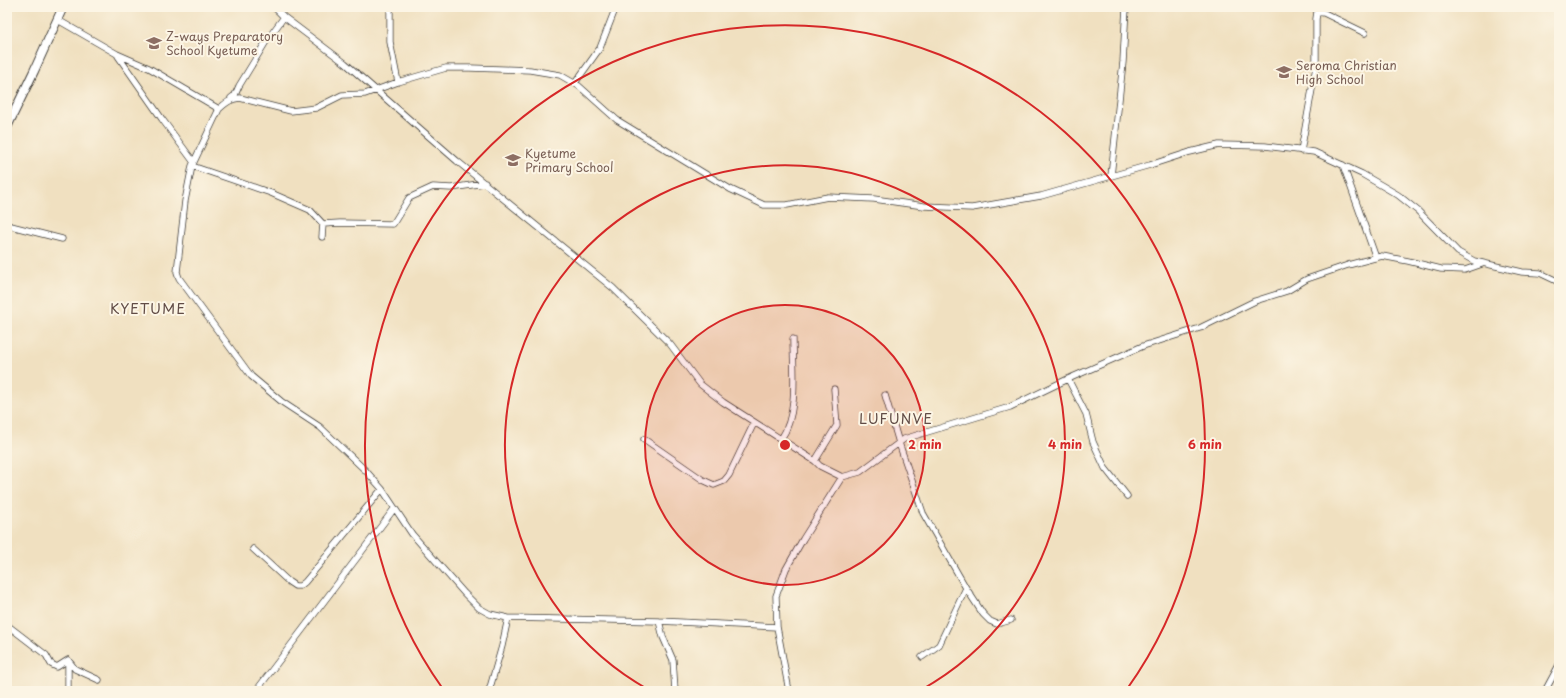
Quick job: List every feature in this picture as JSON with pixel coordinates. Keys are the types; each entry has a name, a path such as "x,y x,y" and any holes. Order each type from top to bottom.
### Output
{"main road":[{"path":"7,127 63,7"}],"street":[{"path":"274,7 284,17 345,63 485,183 614,288 670,344 700,384 754,423 815,461 820,466 842,478"},
{"path":"390,7 390,42 398,82"},
{"path":"574,84 600,48 616,7"},
{"path":"1111,176 1123,62 1126,7"},
{"path":"1301,151 1316,67 1317,10 1365,33"},
{"path":"284,17 267,40 235,95 219,109 192,164 185,201 177,272 182,283 251,376 282,402 320,427 343,448 382,489 412,534 464,593 479,608 490,614 508,618 659,621 777,627"},
{"path":"58,20 117,54 149,68 219,109"},
{"path":"117,54 192,164 271,193 310,210 323,224 393,224 409,198 433,187 451,188 485,183"},
{"path":"228,101 234,98 240,98 291,111 316,108 342,95 365,94 377,91 398,82 446,68 538,71 560,75 574,84 617,120 730,189 764,206 787,205 828,197 874,199 924,206 972,208 1041,196 1190,152 1219,145 1265,146 1314,152 1343,165 1398,195 1418,211 1458,252 1474,261 1522,272 1540,273 1559,282"},
{"path":"1343,165 1376,258"},
{"path":"322,237 323,224"},
{"path":"7,226 62,239"},
{"path":"789,691 777,627 776,596 786,569 803,539 842,478 860,472 904,439 1010,407 1068,379 1143,346 1200,328 1255,301 1287,291 1308,279 1348,265 1382,256 1441,270 1465,270 1482,264"},
{"path":"780,439 789,425 792,411 793,339"},
{"path":"1068,379 1086,414 1093,442 1105,468 1127,496"},
{"path":"815,461 837,426 834,389"},
{"path":"885,395 899,443 923,513 966,588 984,614 990,621 997,624 1011,620"},
{"path":"644,439 703,480 714,485 724,481 729,476 754,423"},
{"path":"253,549 289,582 295,586 300,586 305,582 382,489"},
{"path":"256,691 394,509"},
{"path":"922,657 939,645 966,588"},
{"path":"489,691 502,646 508,618"},
{"path":"659,621 663,637 672,660 675,691"},
{"path":"7,625 46,655 51,664 57,667 68,660"},
{"path":"68,660 75,669 99,680"},
{"path":"68,660 68,691"},
{"path":"1545,691 1559,665"}],"place":[{"name":"Z-ways Preparatory School Kyetume","path":"154,43"},
{"name":"Seroma Christian High School","path":"1284,72"},
{"name":"Kyetume Primary School","path":"513,160"}],"district":[{"name":"KYETUME","path":"148,308"},
{"name":"LUFUNVE","path":"896,418"}]}
